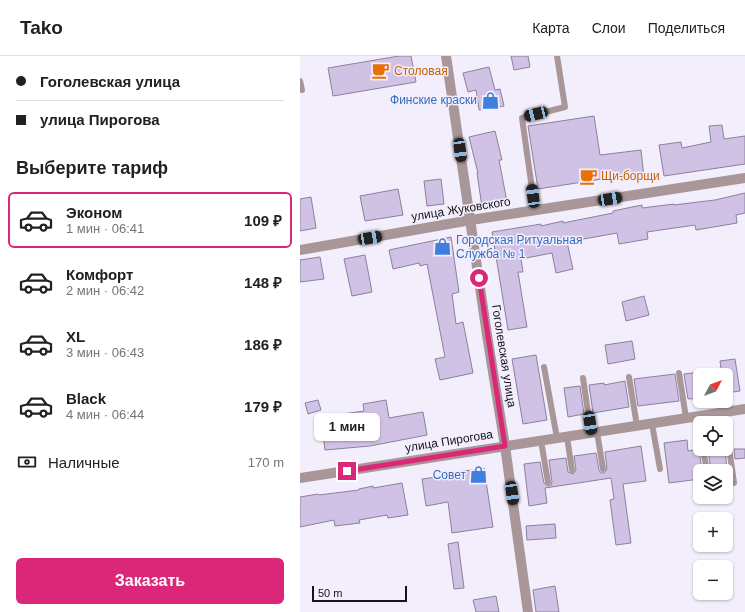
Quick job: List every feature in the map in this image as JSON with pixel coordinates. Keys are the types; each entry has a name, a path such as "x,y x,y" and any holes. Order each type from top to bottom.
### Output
{"street":[{"name":"Гоголевская улица","path":"446,56 505,446 528,612"},
{"name":"улица Жуковского","path":"300,250 471,220 745,178"},
{"name":"улица Пирогова","path":"698,416 745,409"},
{"name":"улица Пирогова","path":"300,478 693,417"}],"lane":[{"path":"535,210 522,118 565,107 557,56"},
{"path":"300,81 302,90"},
{"path":"544,367 572,470"},
{"path":"680,373 686,418"},
{"path":"629,377 637,426"},
{"path":"583,378 603,469"},
{"path":"724,412 725,416"},
{"path":"652,424 660,469"},
{"path":"541,441 548,482"},
{"path":"730,456 734,483"}],"building":[{"path":"399,56 411,56 416,82 333,96 328,68"},
{"path":"511,56 528,56 530,67 514,70"},
{"path":"489,67 495,90 500,89 504,106 479,110 476,90 468,92 463,73"},
{"path":"594,116 600,155 641,150 644,177 621,180 621,176 538,189 528,126"},
{"path":"722,125 724,139 745,136 745,164 664,176 659,145 681,142 682,148 711,142 709,126"},
{"path":"495,131 502,160 499,160 507,202 482,207 478,173 469,137"},
{"path":"441,179 444,204 427,206 424,181"},
{"path":"398,189 403,215 365,221 360,196"},
{"path":"745,193 745,213 736,215 737,223 696,230 695,225 647,232 648,239 619,244 617,233 567,242 573,269 556,273 552,253 521,259 523,272 518,272 527,327 508,330 492,232 541,224 541,226 563,221 563,223 613,213 613,211 642,205 642,208 674,205 715,200"},
{"path":"311,197 316,228 300,231 300,199"},
{"path":"451,237 459,292 452,294 456,324 463,322 473,373 440,380 435,359 445,357 427,264 420,266 419,263 393,269 389,250"},
{"path":"365,255 372,292 352,296 344,259"},
{"path":"320,257 324,279 300,282 300,260"},
{"path":"644,296 649,315 626,321 622,302"},
{"path":"632,341 635,359 608,364 605,345"},
{"path":"536,355 547,420 523,424 512,359"},
{"path":"735,359 740,391 733,392 733,368 721,368 720,361"},
{"path":"693,373 693,399 688,399 684,374"},
{"path":"675,374 679,401 638,406 634,379"},
{"path":"625,381 629,407 593,413 589,385 604,383 604,385"},
{"path":"580,386 584,414 568,417 564,388"},
{"path":"318,400 321,410 308,414 305,403"},
{"path":"386,400 389,418 423,412 427,435 370,446 325,450 321,417 364,411 363,404"},
{"path":"687,440 688,451 693,450 693,456 700,456 701,464 693,464 693,480 669,483 664,443"},
{"path":"641,446 646,481 623,484 631,543 616,545 610,500 614,499 611,478 545,488 547,503 529,506 524,464 540,462 544,483 548,486 551,485 552,482 549,460 566,458 568,472 573,474 576,470 574,456 596,453 599,470 601,473 604,473 607,469 605,452"},
{"path":"734,449 745,449 745,458 735,459"},
{"path":"709,456 726,456 726,464 710,464"},
{"path":"484,468 493,527 452,533 448,502 426,506 422,479"},
{"path":"402,483 408,515 388,518 387,515 359,520 360,523 335,526 334,520 300,527 300,497"},
{"path":"555,524 556,538 527,540 526,526"},
{"path":"458,542 464,588 454,589 448,544"},
{"path":"555,586 559,612 536,612 533,590"},
{"path":"496,596 499,612 476,612 473,600"}],"place":[{"name":"Столовая","path":"381,71"},
{"name":"Финские краски","path":"490,100"},
{"name":"Щи-борщи","path":"588,176"},
{"name":"Городская Ритуальная Служба № 1","path":"443,247"},
{"name":"Совет","path":"479,475"}],"route":[{"path":"347,471 505,446 479,278"}]}
